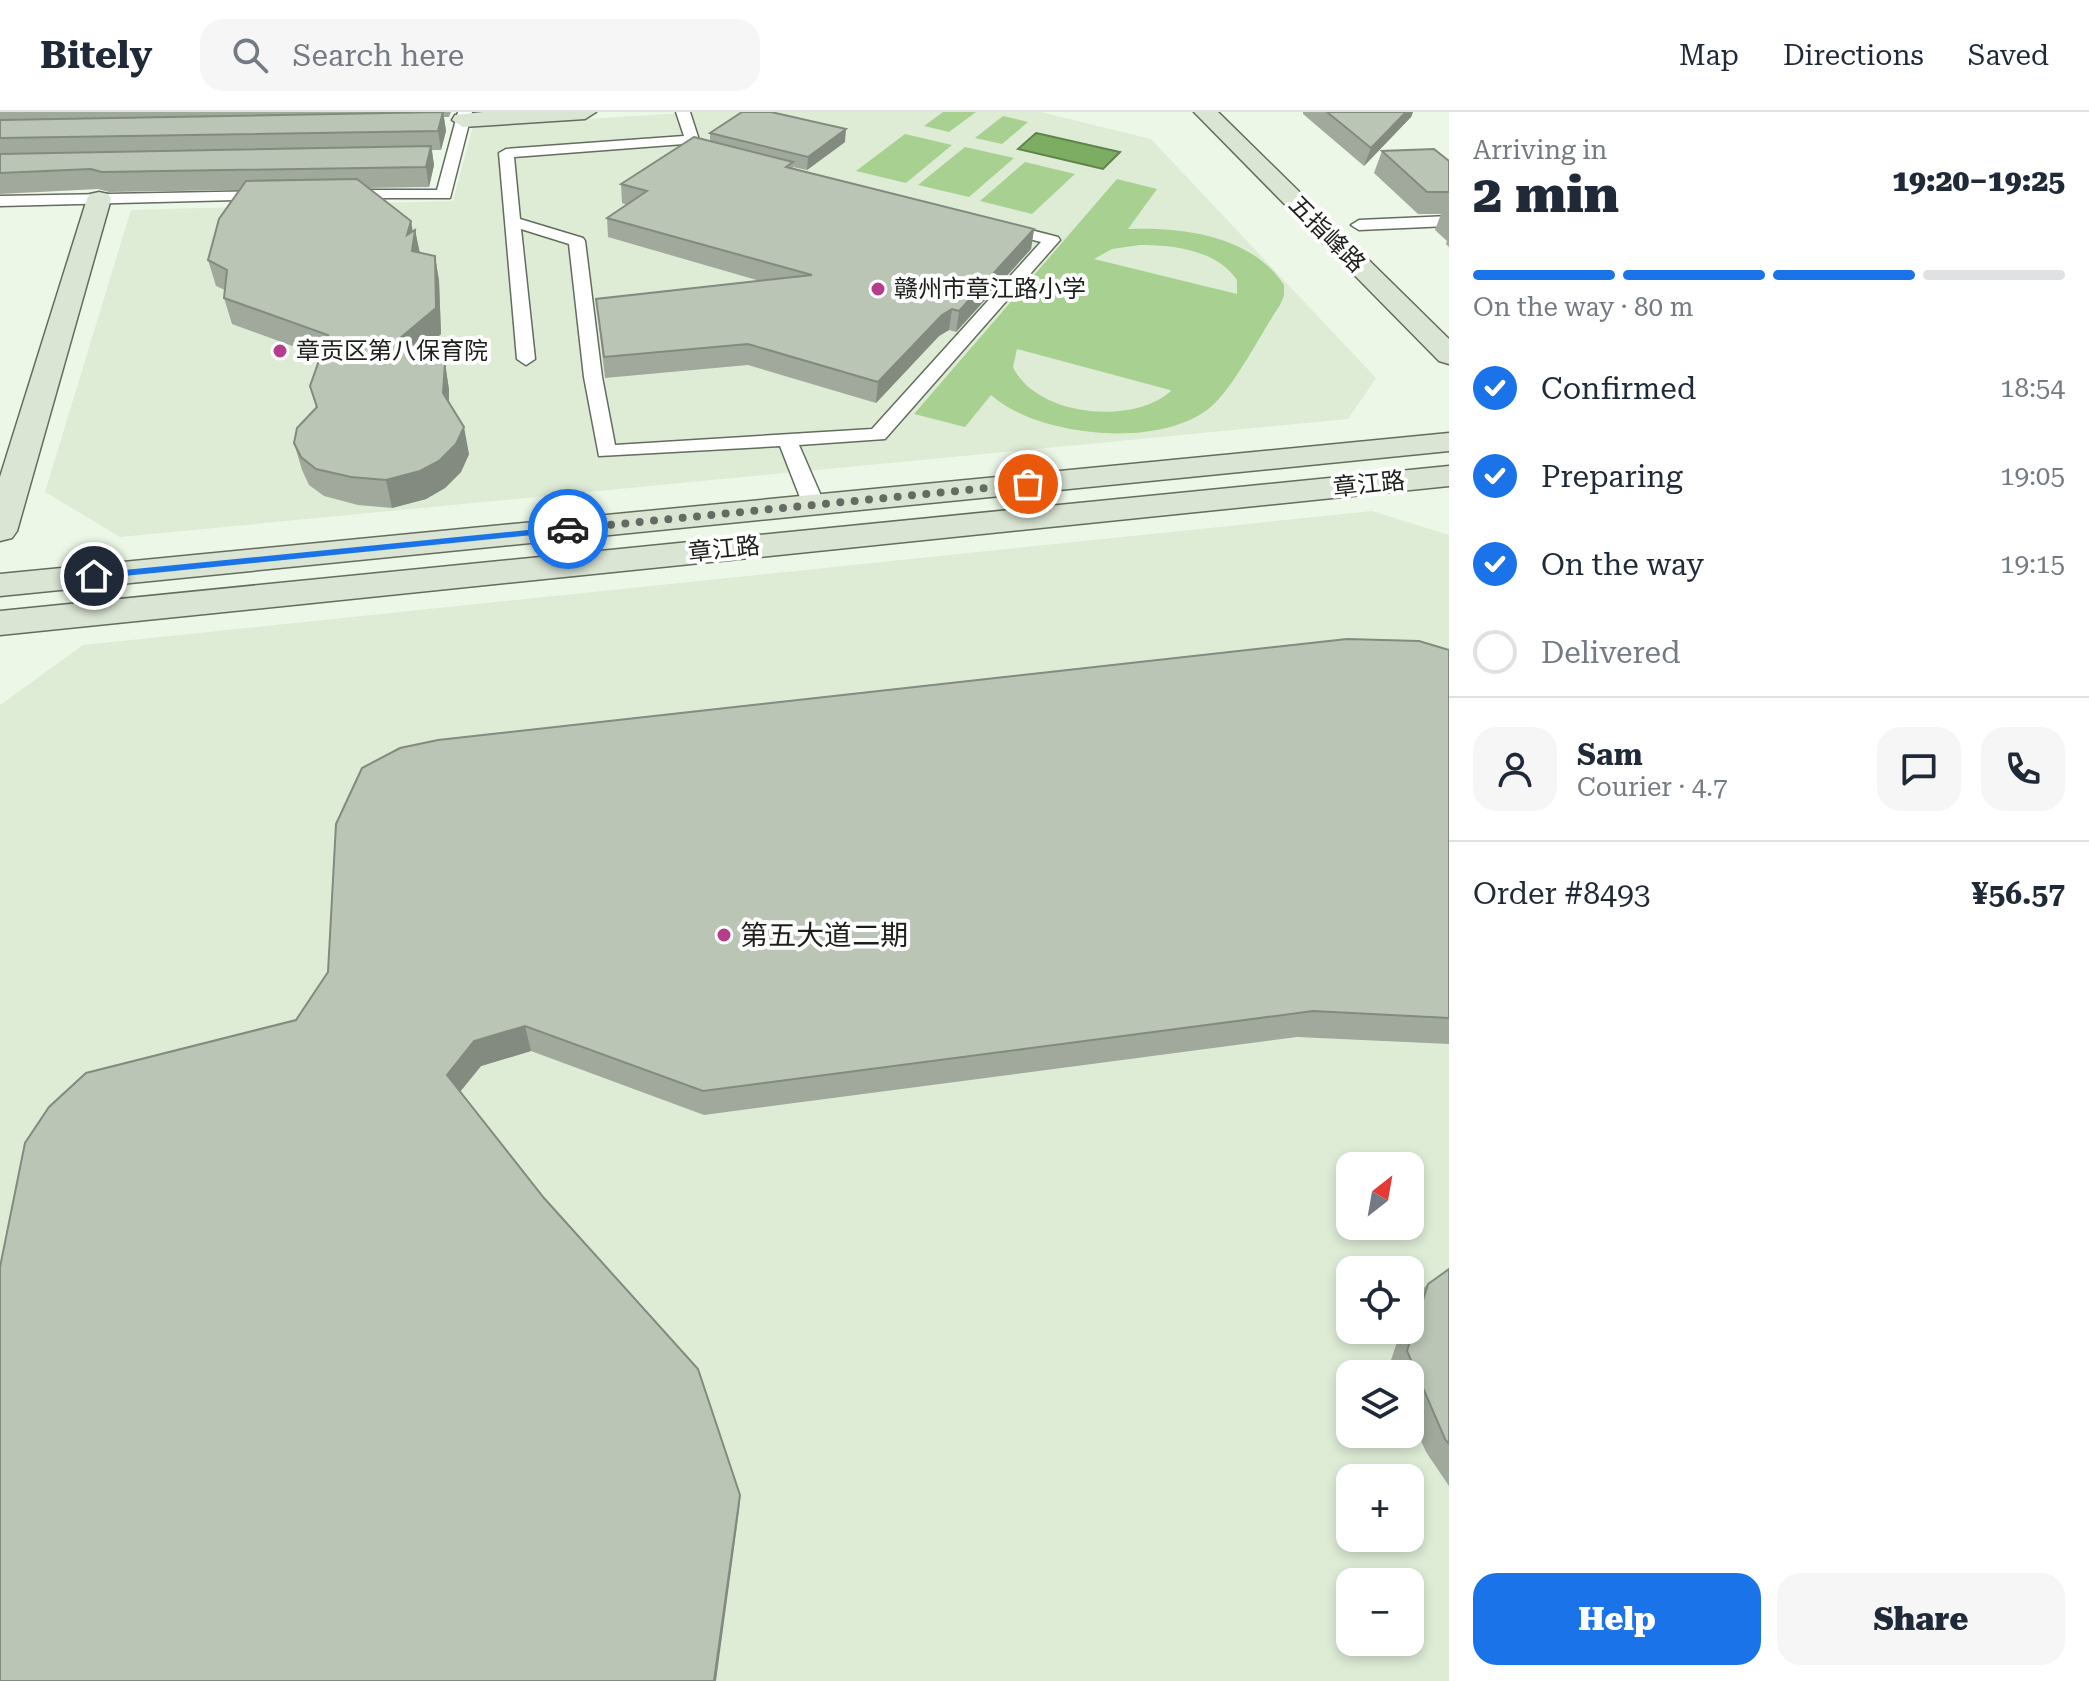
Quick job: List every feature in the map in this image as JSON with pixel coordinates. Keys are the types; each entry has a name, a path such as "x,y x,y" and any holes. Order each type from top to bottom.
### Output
{"main road":[{"path":"459,120 585,112"},
{"name":"五指峰路","path":"1205,112 1449,355"},
{"path":"0,531 99,199"},
{"name":"五指峰路","path":"1338,204 1382,246"},
{"name":"章江路","path":"0,585 1449,442"},
{"name":"章江路","path":"0,623 1449,476"}],"lane":[{"path":"526,359 506,153 697,146 683,112"},
{"path":"317,196 444,195 448,157 459,120"},
{"path":"0,201 99,199 178,191 286,196"},
{"path":"515,222 577,241 593,377 606,452 878,435 1052,240 976,221"},
{"path":"1359,225 1449,221"},
{"path":"787,440 814,505"}],"shaded area":[{"name":"赣州市章江路小学","path":"700,112 1041,112 1151,139 1376,378 1348,419 120,537 45,492 131,210 453,201 473,126"},
{"path":"943,112 976,112 949,132 924,126"},
{"path":"1003,116 1028,122 1002,144 975,138"},
{"path":"1036,133 1120,152 1103,169 1018,149"},
{"path":"905,134 952,145 906,183 856,171"},
{"path":"965,147 1014,158 969,197 918,185"},
{"path":"1025,162 1075,174 1032,214 980,201"},
{"path":"1117,179 1157,189 1128,229 1192,233 1234,245 1270,268 1284,285 1280,305 1224,393 1195,418 1168,428 1137,433 1070,429 1012,410 991,395 965,427 914,414","holes":["1140,245 1180,248 1218,262 1237,280 1237,294 1094,259 1112,249","1017,349 1170,390 1171,391 1154,402 1110,412 1063,405 1025,384 1013,367"]},
{"name":"第五大道二期","path":"1372,511 1449,535 1449,1681 0,1681 0,705 83,645"}],"building":[{"path":"443,112 438,131 0,138 0,120"},
{"path":"742,112 771,112 846,129 808,157 710,133"},
{"path":"1327,112 1406,112 1371,148"},
{"path":"694,137 793,162 786,167 1034,229 959,311 952,309 942,315 878,382 748,344 604,357 596,299 812,275 607,218 647,191 621,184"},
{"path":"431,146 426,167 102,172 91,169 0,173 0,154"},
{"path":"1434,149 1449,161 1449,192 1427,192 1382,151"},
{"path":"357,179 411,221 407,235 415,230 412,251 435,256 436,308 400,338 445,363 443,393 464,427 456,444 439,461 420,471 386,480 351,477 316,469 301,457 294,443 297,428 317,407 310,386 328,335 224,298 227,270 208,260 219,219 246,181"},
{"path":"1347,639 1419,641 1449,650 1449,1018 1313,1011 703,1091 525,1026 474,1041 447,1075 544,1198 698,1369 740,1495 714,1681 0,1681 0,1267 25,1143 49,1107 86,1073 296,1020 328,972 336,824 362,768 400,748 438,740"},
{"path":"1449,1269 1449,1444 1424,1390 1424,1360 1411,1360 1407,1351 1409,1344 1424,1344 1424,1297 1428,1284"}],"way so far":[{"path":"568,529 1028,484"}],"place":[{"name":"赣州市章江路小学","path":"878,289"},
{"name":"章贡区第八保育院","path":"280,351"},
{"name":"第五大道二期","path":"724,935"}],"route":[{"path":"94,576 568,529"}]}
